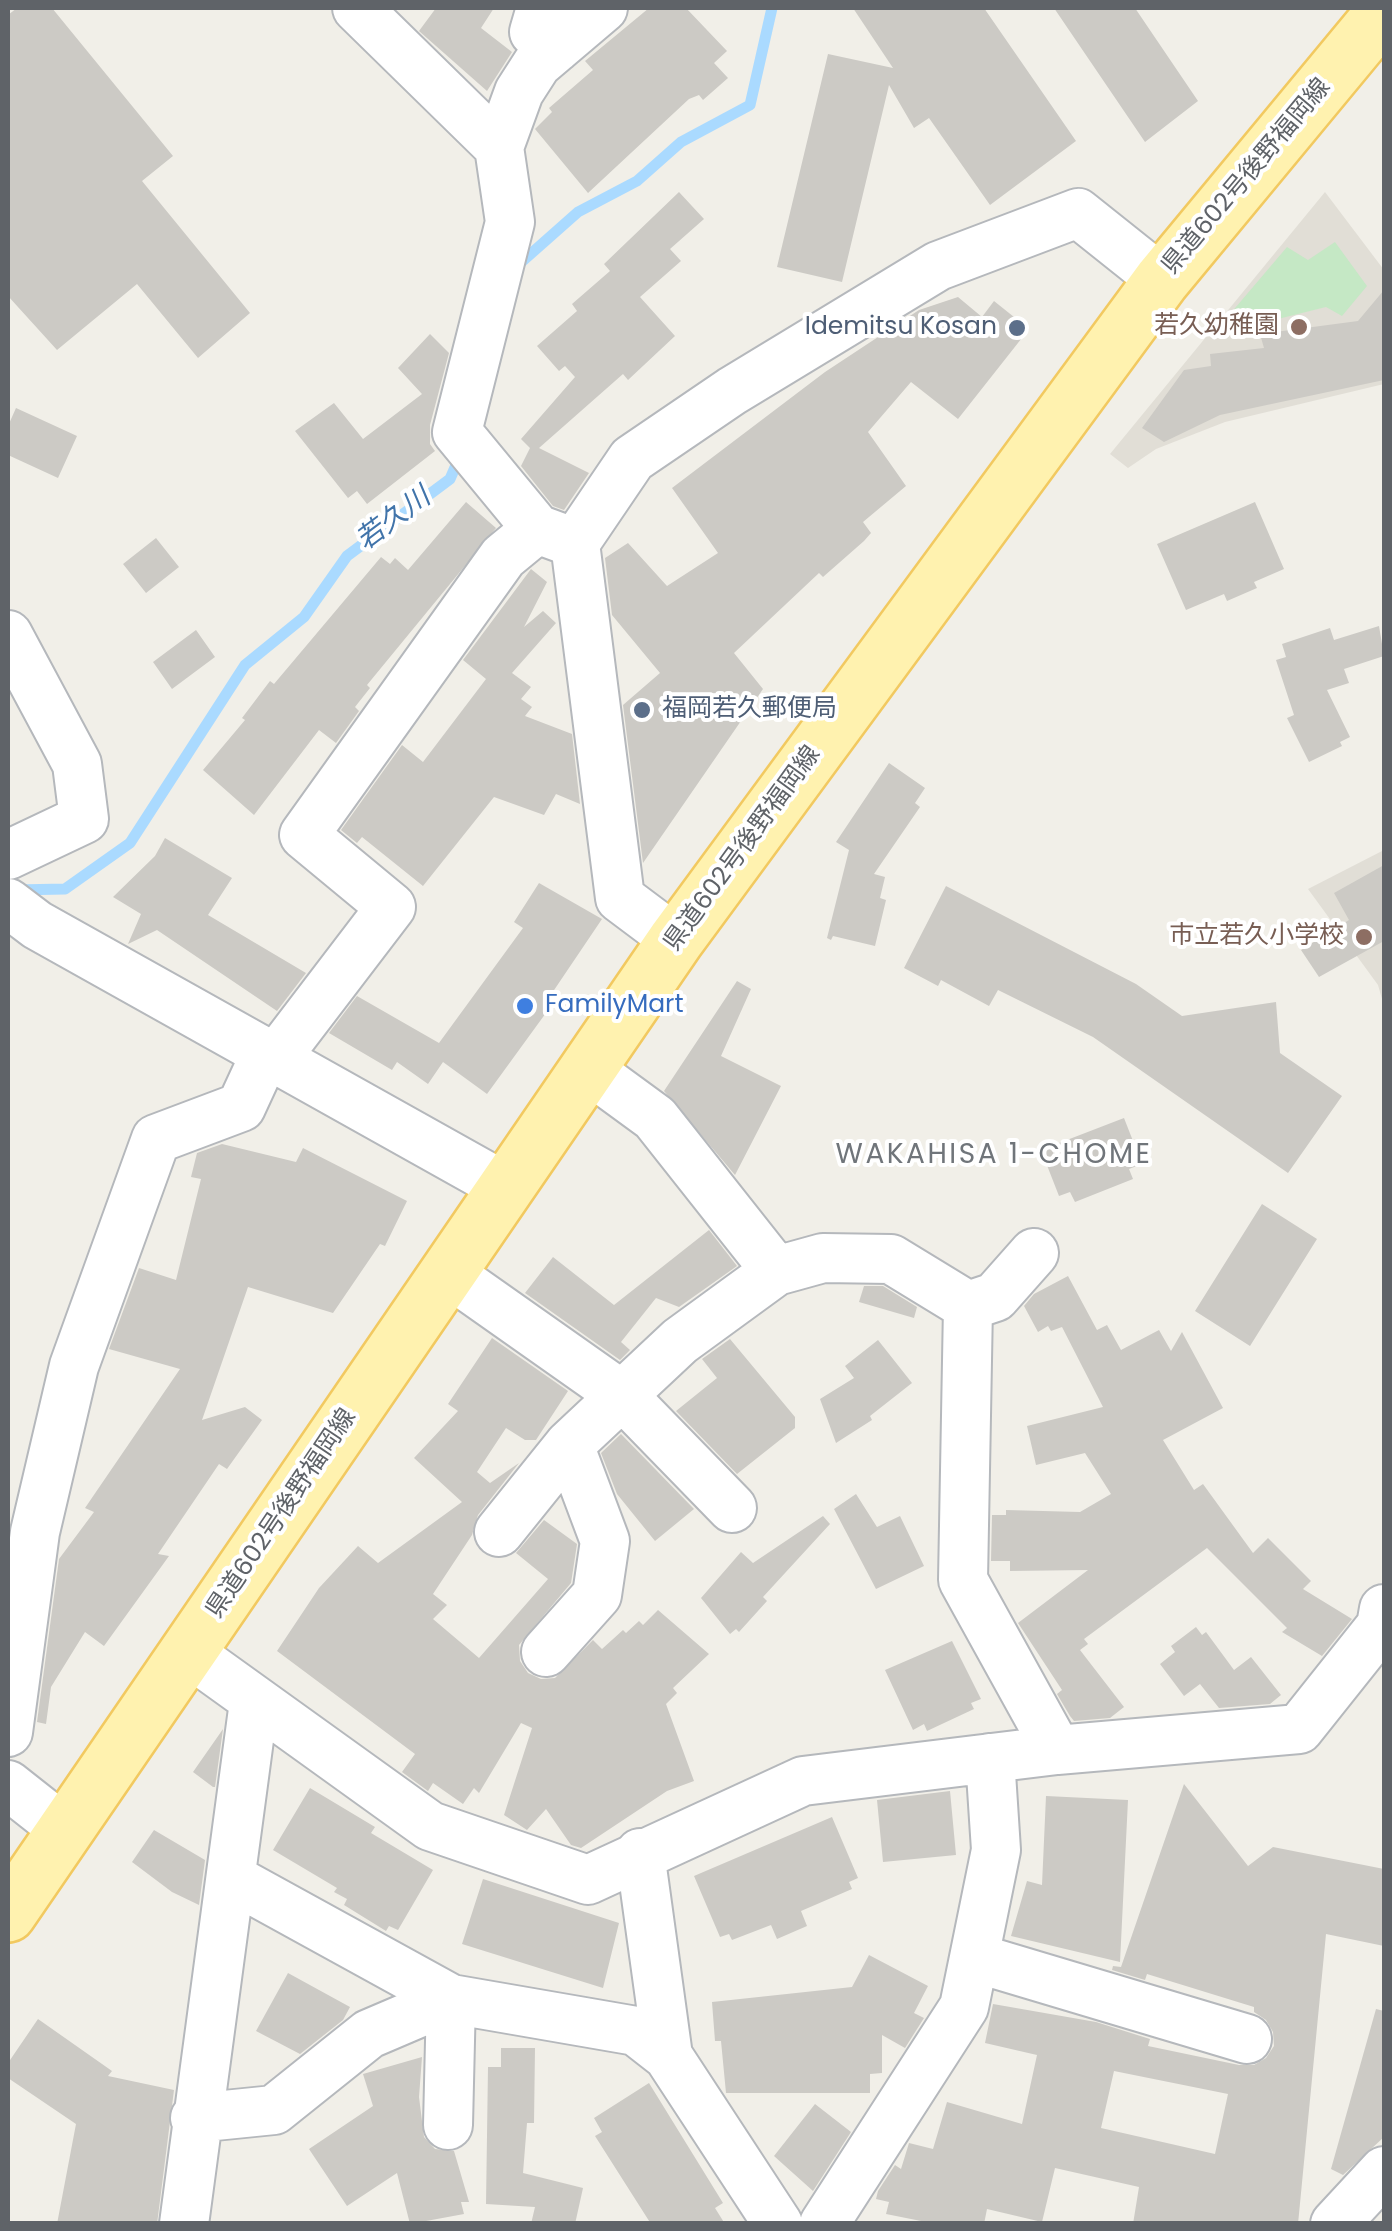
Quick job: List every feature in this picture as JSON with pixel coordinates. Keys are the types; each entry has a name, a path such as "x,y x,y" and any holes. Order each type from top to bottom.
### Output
{"main road":[{"name":"県道602号後野福岡線","path":"8,1914 676,940 1162,280 1384,12"}],"street":[{"path":"356,8 499,147"},
{"path":"603,8 549,28 499,147 510,222 457,432 490,472 556,536 620,898 676,940"},
{"path":"8,1732 21,1530 74,1366 156,1139 240,1107 270,1057 391,907 304,835 503,557 556,536 632,459 732,391 938,266 1078,213 1162,280"},
{"path":"8,635 77,764 84,819 8,855"},
{"path":"22,914 507,1188"},
{"path":"588,1069 656,1118 776,1271"},
{"path":"499,1532 568,1446 680,1341 776,1271 822,1258 891,1259 968,1306 995,1297 1034,1253"},
{"path":"447,1272 623,1396 732,1508"},
{"path":"968,1306 963,1580 1058,1750"},
{"path":"546,1652 597,1595 605,1542 568,1446"},
{"path":"188,1652 430,1826 588,1880 803,1781 1058,1750 1299,1730 1381,1626 1384,1610"},
{"path":"184,2224 195,2118 254,1702"},
{"path":"824,2224 964,2007 996,1850 990,1758"},
{"path":"8,1785 65,1830"},
{"path":"640,1853 668,2056"},
{"path":"231,1878 451,1998 636,2031 668,2056 778,2224"},
{"path":"976,1958 1247,2039"},
{"path":"195,2118 274,2110 369,2034 451,1998"},
{"path":"448,2125 451,1998"},
{"path":"1335,2224 1384,2171"}],"shaded area":[{"name":"若久幼稚園","path":"1325,192 1384,270 1384,384 1225,422 1156,449 1128,468 1110,454"},
{"name":"市立若久小学校","path":"1384,850 1384,1006 1378,985 1308,889"}],"green space":[{"path":"1335,242 1367,286 1342,316 1326,307 1246,327 1230,314 1287,247 1308,260"}],"building":[{"path":"17,8 52,8 173,156 142,181 250,313 198,358 137,284 57,350 8,296 8,15"},
{"path":"436,8 494,8 481,28 512,52 487,91 419,31"},
{"path":"649,8 686,8 727,51 714,63 728,78 703,100 699,95 689,99 588,193 535,129 552,112 549,108 593,70 585,61"},
{"path":"853,8 984,8 1076,141 990,205 929,118 914,128 889,85 842,282 777,267 828,54 893,68"},
{"path":"1054,8 1135,8 1198,101 1145,142"},
{"path":"679,192 704,219 670,249 681,261 640,297 675,336 628,380 623,374 539,448 589,473 564,510 553,506 521,466 530,448 521,439 575,377 565,366 559,371 537,346 577,311 572,304 610,271 604,264"},
{"path":"1384,290 1384,380 1220,415 1164,442 1142,428 1184,370 1211,366 1210,354 1264,348 1260,334 1358,321"},
{"path":"958,297 982,317 994,301 1029,329 958,419 911,382 868,432 906,486 863,522 871,533 864,541 823,577 819,573 734,653 763,689 643,863 623,705 660,673 612,615 605,558 628,543 667,586 718,553 672,488 825,372 919,310"},
{"path":"430,334 449,353 430,425 430,444 435,451 367,504 357,491 348,498 295,431 334,403 363,439 422,394 398,368"},
{"path":"16,408 77,436 58,478 8,455 8,426"},
{"path":"466,502 496,528 367,685 370,688 355,707 359,711 336,743 319,730 254,815 203,770 245,720 242,718 270,681 274,684 381,557 390,564 395,558 408,570"},
{"path":"1255,502 1284,569 1254,582 1257,588 1227,601 1224,594 1186,610 1157,544"},
{"path":"156,538 179,567 146,593 123,564"},
{"path":"531,569 547,582 524,627 543,611 556,623 512,673 531,687 521,699 532,707 525,716 572,734 580,804 556,794 544,815 494,797 423,886 362,837 357,843 341,830 402,745 423,762 486,679 463,660"},
{"path":"1379,626 1384,656 1344,669 1349,683 1327,690 1350,737 1340,742 1342,746 1309,762 1287,718 1294,715 1276,660 1286,657 1282,644 1330,628 1334,640"},
{"path":"196,630 215,657 172,689 153,662"},
{"path":"889,763 925,788 915,803 920,807 874,874 885,877 880,898 886,900 875,946 833,936 831,940 827,938 849,850 836,842"},
{"path":"165,838 232,878 208,915 306,973 277,1011 157,930 128,944 141,914 113,897 155,856"},
{"path":"1384,865 1384,941 1319,977 1301,950 1349,920 1334,893"},
{"path":"539,883 602,919 546,1002 551,1006 487,1094 443,1062 428,1084 397,1062 392,1070 329,1033 357,996 439,1043 523,928 514,922"},
{"path":"946,886 1136,984 1182,1016 1276,1002 1280,1053 1342,1096 1288,1173 1093,1037 998,990 989,1006 941,980 938,986 904,968"},
{"path":"737,981 751,989 721,1056 781,1086 735,1175 664,1091"},
{"path":"1124,1118 1142,1164 1129,1169 1133,1179 1075,1202 1070,1192 1059,1196 1041,1150"},
{"path":"222,1144 296,1162 303,1148 407,1201 385,1246 380,1244 333,1313 248,1287 202,1420 245,1407 262,1420 227,1469 219,1464 158,1554 169,1556 104,1646 85,1632 51,1687 46,1724 37,1722 59,1559 94,1512 85,1508 180,1369 109,1349 139,1268 176,1280 201,1179 191,1177 197,1153"},
{"path":"1262,1204 1317,1239 1250,1346 1195,1311"},
{"path":"709,1230 737,1266 679,1307 656,1298 621,1342 630,1350 620,1360 525,1293 553,1257 614,1305"},
{"path":"1068,1276 1097,1330 1107,1325 1121,1350 1159,1330 1171,1351 1182,1332 1223,1408 1163,1440 1194,1490 1203,1484 1253,1553 1268,1538 1311,1581 1303,1589 1352,1619 1322,1656 1282,1632 1287,1628 1207,1548 1084,1639 1088,1644 1080,1650 1124,1707 1110,1718 1074,1721 1070,1716 1057,1694 1062,1690 1018,1623 1088,1570 1010,1571 1010,1561 991,1561 992,1515 1006,1515 1006,1510 1080,1512 1111,1494 1085,1453 1036,1465 1027,1426 1103,1407 1062,1327 1051,1331 1048,1326 1038,1332 1024,1306 1034,1294"},
{"path":"864,1286 883,1286 917,1307 914,1318 859,1302"},
{"path":"492,1338 568,1391 536,1440 525,1440 506,1428 477,1472 490,1483 519,1463 478,1515 472,1535 433,1594 447,1605 433,1619 479,1658 548,1579 516,1553 544,1520 577,1544 571,1583 519,1645 520,1661 528,1673 541,1679 555,1678 593,1640 602,1649 623,1630 626,1633 639,1621 643,1625 658,1610 709,1654 673,1688 677,1693 666,1704 694,1781 667,1791 581,1848 571,1845 546,1809 527,1830 504,1815 532,1728 521,1723 479,1793 474,1788 463,1804 433,1783 428,1791 402,1772 415,1754 277,1651 319,1588 358,1546 378,1563 462,1502 414,1458 458,1411 448,1404"},
{"path":"730,1339 795,1417 795,1428 737,1474 676,1411 717,1378 702,1359"},
{"path":"878,1340 912,1383 870,1416 872,1420 836,1443 820,1399 854,1378 845,1366"},
{"path":"621,1434 694,1509 655,1541 617,1494 601,1453"},
{"path":"856,1494 877,1527 900,1516 924,1566 876,1589 834,1509"},
{"path":"823,1516 830,1524 763,1597 767,1601 739,1632 736,1629 730,1634 701,1598 741,1552 753,1563"},
{"path":"1196,1627 1202,1635 1206,1632 1234,1670 1251,1657 1281,1695 1270,1704 1219,1708 1200,1684 1184,1696 1160,1664 1175,1652 1171,1646"},
{"path":"952,1641 981,1699 971,1703 974,1709 927,1731 924,1724 913,1730 885,1670"},
{"path":"223,1729 215,1787 213,1787 193,1772"},
{"path":"1184,1784 1248,1866 1273,1847 1384,1869 1384,1946 1326,1934 1298,2224 1133,2224 1139,2187 1055,2168 1042,2222 987,2209 984,2224 936,2224 886,2214 889,2202 876,2199 878,2191 895,2165 901,2169 909,2143 933,2149 947,2102 1022,2124 1037,2055 985,2043 993,2004 1096,2022 1150,2039 1148,2046 1239,2065 1254,2065 1266,2058 1274,2046 1273,2032 1266,2020 1254,2012 1254,2007 1147,1974 1145,1980 1112,1970 1113,1966 1121,1967","holes":["1114,2071 1228,2094 1215,2154 1101,2128"]},
{"path":"310,1788 375,1827 371,1833 433,1870 398,1930 389,1926 386,1931 344,1905 347,1899 334,1892 337,1888 273,1850"},
{"path":"950,1791 956,1855 883,1862 877,1800"},
{"path":"1046,1796 1128,1800 1120,1962 1011,1936 1027,1881 1042,1885"},
{"path":"832,1817 858,1878 849,1882 852,1889 801,1911 807,1926 777,1939 771,1925 732,1940 729,1934 720,1937 694,1876"},
{"path":"154,1830 205,1860 199,1905 172,1892 132,1862"},
{"path":"483,1879 619,1923 603,1988 462,1944"},
{"path":"869,1955 928,1986 914,2013 924,2018 905,2048 882,2035 882,2073 870,2074 870,2093 726,2093 712,2002 852,1987"},
{"path":"288,1973 350,2007 343,2020 300,2054 256,2031"},
{"path":"1376,2009 1384,2011 1384,2137 1343,2175 1331,2169"},
{"path":"38,2019 112,2071 108,2076 174,2090 157,2224 57,2224 76,2124 8,2078 8,2063"},
{"path":"501,2048 535,2048 534,2123 527,2123 523,2173 583,2188 575,2224 531,2224 535,2207 486,2204 488,2067 501,2067"},
{"path":"422,2057 419,2097 424,2137 435,2149 454,2151 469,2202 461,2202 464,2214 410,2224 397,2173 347,2206 309,2149 373,2106 363,2074"},
{"path":"649,2083 723,2203 715,2208 725,2224 651,2224 595,2136 602,2132 594,2118"},
{"path":"815,2104 851,2132 813,2191 774,2156"}],"waterway":[{"name":"若久川","path":"517,266 578,212 637,181 681,142 750,105 772,8"},
{"name":"若久川","path":"15,890 65,889 130,843 245,665 304,617 347,556 450,479 460,456"}],"place":[{"name":"若久幼稚園","path":"1299,327"},
{"name":"Idemitsu Kosan","path":"1017,328"},
{"name":"福岡若久郵便局","path":"642,710"},
{"name":"市立若久小学校","path":"1364,937"},
{"name":"FamilyMart","path":"525,1006"}],"district":[{"name":"WAKAHISA 1-CHOME","path":"994,1156"}]}
